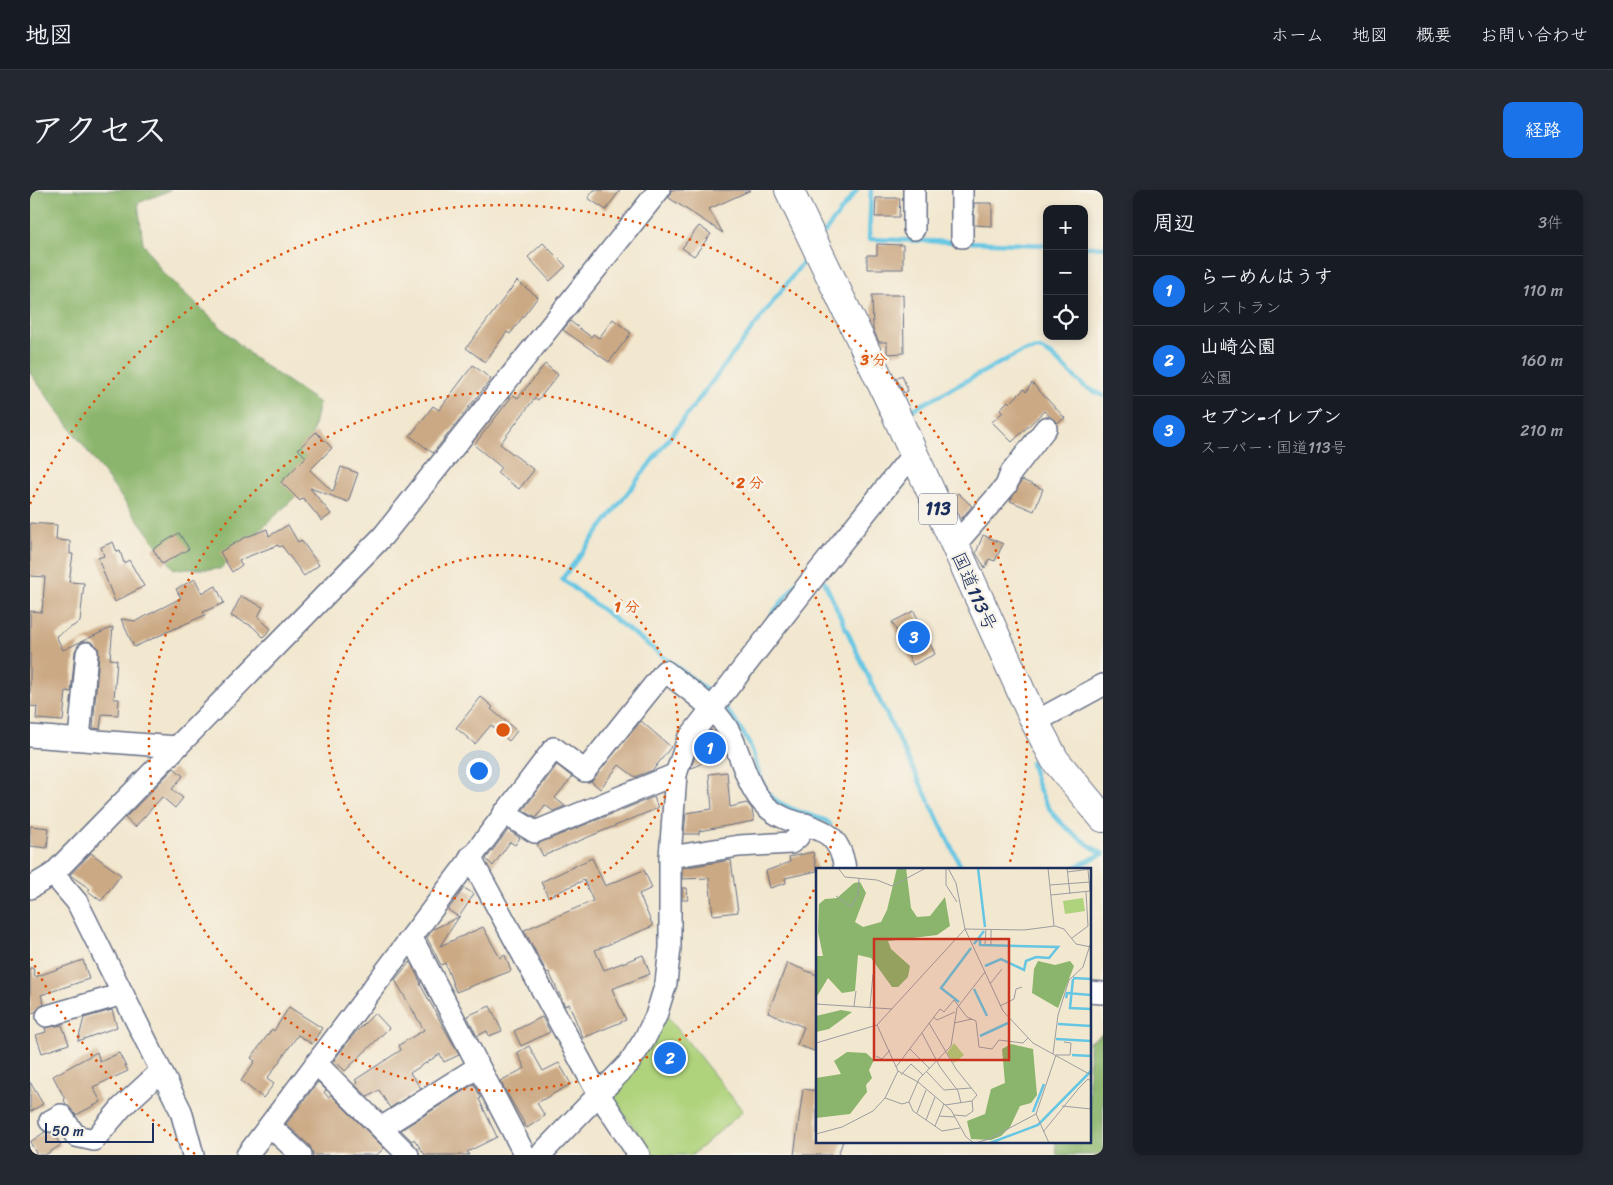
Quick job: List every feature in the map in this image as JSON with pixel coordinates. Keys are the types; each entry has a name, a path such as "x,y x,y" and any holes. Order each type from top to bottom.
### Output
{"highway":[{"name":"国道113号","path":"789,190 913,454 1034,722 1055,760 1085,800 1103,818"}],"street":[{"path":"30,888 53,874 384,536 659,190"},
{"path":"914,190 914,229"},
{"path":"962,190 962,237"},
{"path":"954,545 1006,486 1011,473 1046,428"},
{"path":"540,1155 634,1056 648,1032 661,1000 666,983 670,948 670,857 676,774 688,739 913,454"},
{"path":"79,739 87,653"},
{"path":"247,1155 554,748 585,771 666,671 712,709 728,729 757,796 776,813 823,831 839,844 845,868"},
{"path":"1034,722 1103,685"},
{"path":"30,736 177,747"},
{"path":"504,813 535,832 676,774"},
{"path":"670,857 740,846 791,843 798,837 806,824"},
{"path":"470,857 598,1093 639,1155"},
{"path":"53,874 77,902 123,994 181,1111 193,1155"},
{"path":"412,938 525,1155"},
{"path":"1090,992 1103,993"},
{"path":"47,1016 123,994"},
{"path":"317,1064 408,1155"},
{"path":"381,1128 478,1067"},
{"path":"50,1121 61,1115 76,1136 94,1140 122,1107 161,1071"},
{"path":"270,1126 301,1155"}],"green space":[{"path":"30,190 171,190 138,203 143,243 163,273 254,358 319,403 299,493 220,569 174,569 30,373"},
{"path":"667,1016 743,1111 692,1155 653,1155 613,1099"},
{"path":"1103,1034 1103,1155 1057,1155 1055,1142 1090,1142 1090,1041"}],"building":[{"path":"594,190 620,190 606,210 588,198"},
{"path":"671,190 751,190 709,209 723,233 669,198"},
{"path":"876,198 900,198 899,217 875,217"},
{"path":"974,203 992,203 992,226 974,225"},
{"path":"699,226 711,234 694,256 682,248"},
{"path":"543,243 566,266 550,281 528,257"},
{"path":"877,244 903,245 903,269 867,269 867,255 877,255"},
{"path":"517,281 538,297 510,334 507,332 485,362 466,348"},
{"path":"872,295 903,295 904,353 887,354 887,342 879,342 873,329"},
{"path":"613,319 631,333 609,362 563,330 570,321 591,337 593,334 599,338"},
{"path":"545,364 558,375 538,400 535,398 500,444 534,470 519,489 497,473 501,467 474,445 513,395 518,398"},
{"path":"473,365 491,379 433,453 410,436 433,406 439,410"},
{"path":"902,375 908,391 904,393 896,378"},
{"path":"1032,383 1065,418 1057,423 1044,411 1012,442 992,422 1003,412 1000,409 1008,401 1010,403 1024,389 1026,392"},
{"path":"316,432 332,448 310,470 333,492 341,467 358,473 348,502 310,488 331,514 322,521 303,498 300,501 281,482 306,457 298,449"},
{"path":"1022,480 1043,489 1034,511 1010,501"},
{"path":"958,493 972,506 961,519 952,500"},
{"path":"30,523 57,525 56,540 70,541 70,554 73,554 69,582 84,583 80,622 56,636 63,650 113,627 110,659 117,660 114,699 119,699 118,715 102,714 100,729 93,728 99,654 98,647 89,641 81,642 75,651 71,692 66,691 63,721 36,719 37,707 30,706 30,611 42,612 45,577 30,576"},
{"path":"288,525 298,542 301,540 319,565 304,576 282,546 279,547 278,545 239,560 242,565 232,572 220,552 244,538 267,529 269,536"},
{"path":"179,533 189,549 162,564 153,549"},
{"path":"983,535 1003,544 995,561 989,559 985,568 976,553"},
{"path":"113,542 117,552 120,551 124,563 129,560 144,586 115,602 98,558 104,556 101,547"},
{"path":"195,579 202,593 216,586 224,603 203,612 205,615 134,647 121,619 136,621 181,598 176,589"},
{"path":"241,596 263,607 258,617 271,629 263,637 252,626 231,616"},
{"path":"914,611 935,654 913,665 892,622"},
{"path":"481,697 493,707 491,709 517,731 509,741 491,725 475,744 456,728"},
{"path":"641,721 671,747 653,770 635,777 619,765 600,789 591,781"},
{"path":"711,730 716,734 723,749 691,768 698,747 702,745 700,744"},
{"path":"557,765 572,777 555,798 565,806 553,811 545,805 536,818 523,810"},
{"path":"174,768 183,776 172,789 183,798 175,808 162,797 135,827 125,818"},
{"path":"727,772 730,807 747,803 752,809 754,821 699,831 699,834 684,834 686,813 712,809 709,774"},
{"path":"654,797 658,808 543,856 537,844"},
{"path":"30,826 49,828 47,848 30,846"},
{"path":"508,830 520,838 515,845 510,842 493,866 486,859"},
{"path":"813,852 816,871 785,878 786,883 770,888 766,871 790,862 789,857"},
{"path":"91,853 121,875 101,901 88,891 90,889 70,875"},
{"path":"592,858 605,886 644,870 652,888 639,894 653,926 595,950 604,970 643,955 650,974 612,989 626,1020 583,1038 569,1004 565,1006 549,972 547,973 524,930 593,901 584,880 548,897 541,882"},
{"path":"731,860 738,912 713,915 709,878 682,879 682,868"},
{"path":"464,888 474,894 459,917 448,910"},
{"path":"682,888 687,888 688,900 682,900"},
{"path":"459,917 440,946 483,927 500,958 505,955 511,971 456,992 445,963 441,965 427,938 433,929"},
{"path":"83,960 89,979 41,995 44,1004 30,1014 30,968 33,968 35,977"},
{"path":"410,962 459,1055 444,1062 440,1054 410,1073 421,1088 390,1108 379,1090 368,1097 355,1085 358,1083 355,1080 401,1050 399,1045 424,1030 395,980"},
{"path":"787,963 816,975 816,1052 797,1045 804,1027 768,1013"},
{"path":"490,1006 502,1031 489,1036 487,1031 477,1036 467,1016"},
{"path":"289,1007 322,1028 312,1044 298,1035 267,1079 274,1084 263,1098 241,1081 255,1061 251,1058 272,1029 274,1031"},
{"path":"112,1010 117,1027 78,1041 84,1018"},
{"path":"375,1013 389,1028 345,1071 334,1060 355,1033"},
{"path":"542,1017 550,1032 521,1046 514,1031"},
{"path":"62,1025 69,1044 42,1053 36,1035 46,1032 45,1028"},
{"path":"529,1046 543,1071 559,1063 571,1084 537,1103 545,1116 527,1128 500,1081 525,1068 517,1053"},
{"path":"97,1052 100,1062 119,1053 128,1071 93,1087 101,1102 76,1115 66,1104 53,1076"},
{"path":"30,1082 43,1104 30,1112"},
{"path":"318,1082 326,1090 324,1092 328,1097 331,1095 384,1148 377,1155 313,1155 310,1146 286,1124"},
{"path":"474,1084 497,1137 467,1152 469,1155 425,1155 414,1139 412,1141 401,1130"},
{"path":"803,1089 816,1091 816,1142 843,1142 838,1155 794,1155"},
{"path":"45,1132 53,1133 61,1145 45,1155 37,1155 30,1142"}],"waterway":[{"path":"824,233 857,190"},
{"path":"871,190 869,239 956,242"},
{"path":"967,242 1043,245"},
{"path":"1088,247 1103,247"},
{"path":"713,691 711,693 562,579 807,257"},
{"path":"908,412 1011,357 1024,351 1040,349 1051,355 1084,386 1103,396"},
{"path":"770,617 799,580"},
{"path":"824,581 929,801"},
{"path":"724,706 748,742 764,787 772,797 790,808 825,820 830,824"},
{"path":"1031,762 1041,793 1055,817 1076,836 1103,854"},
{"path":"931,805 962,868"},
{"path":"1073,868 1102,854"}],"place":[{"name":"セブン-イレブン","path":"914,637"},
{"name":"らーめんはうす","path":"710,748"},
{"name":"山崎公園","path":"670,1058"}]}
